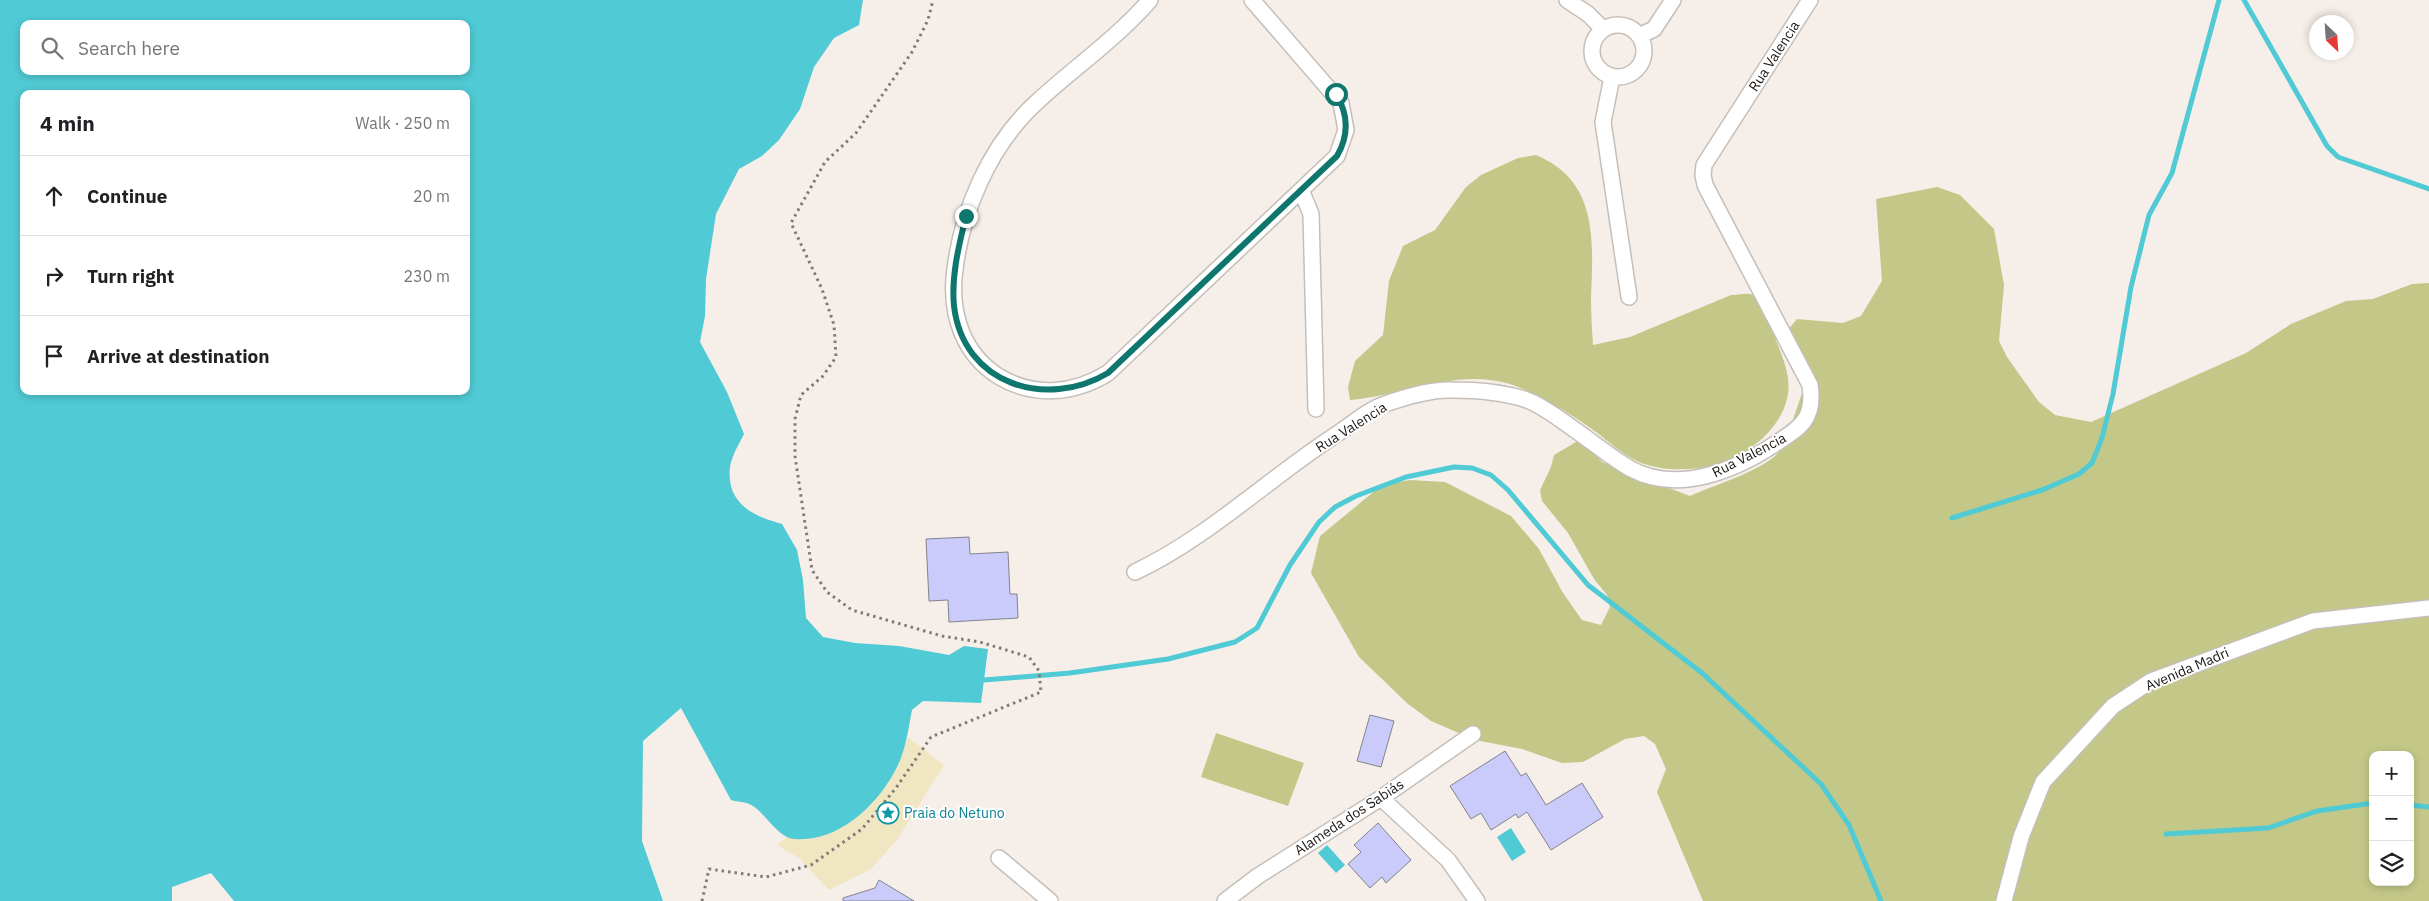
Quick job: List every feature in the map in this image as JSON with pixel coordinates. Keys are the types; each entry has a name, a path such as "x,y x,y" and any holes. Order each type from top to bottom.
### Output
{"street":[{"path":"1150,0 1125,26 1036,102 1018,123 987,167 966,216 955,266 954,307 963,337 971,350 993,372 1020,386 1050,391 1081,386 1108,373 1337,156 1346,130 1344,112 1336,94 1252,0"},
{"path":"1567,0 1588,14 1603,29"},
{"path":"1640,36 1654,29 1673,0"},
{"name":"Rua Valencia","path":"1134,572 1163,558 1312,450 1383,404 1420,394 1448,390 1487,391 1528,400 1556,416 1631,469 1650,476 1676,480 1701,478 1723,471 1770,447 1800,428 1809,413 1812,399 1810,385 1724,224 1703,175 1704,165 1810,0"},
{"path":"1613,25 1623,26 1632,29 1640,36 1643,51 1639,65 1632,72 1623,76 1612,76 1596,66 1592,56 1594,41 1603,29 1613,25"},
{"path":"1612,76 1603,122 1629,297"},
{"path":"1301,190 1311,214 1316,409"},
{"name":"Avenida Madri","path":"2004,901 2021,837 2043,782 2113,706 2151,680 2312,621 2429,608"},
{"name":"Alameda dos Sabiás","path":"1225,901 1258,876 1381,798 1474,734"},
{"path":"1381,798 1448,860 1478,901"},
{"path":"999,858 1050,901"}],"path":[{"path":"702,901 709,870 766,878 811,864 862,829 896,788 931,737 1041,692 1039,671 1029,656 980,642 942,636 852,610 827,592 812,570 795,456 795,419 801,395 822,376 836,357 834,325 822,289 791,222 824,162 856,133 912,52 928,20 933,0"}],"green space":[{"path":"1536,155 1557,166 1571,180 1582,197 1588,215 1592,256 1591,304 1593,345 1630,337 1731,295 1751,294 1757,298 1768,319 1786,367 1788,394 1784,409 1776,423 1753,446 1725,462 1701,468 1674,469 1647,465 1627,456 1587,426 1543,398 1510,384 1490,380 1469,379 1449,381 1370,398 1350,400 1348,387 1355,361 1383,335 1389,281 1403,246 1435,230 1466,187 1481,175 1518,158"},
{"path":"1937,187 1960,195 1994,229 2004,285 1999,341 2007,357 2039,402 2055,415 2091,422 2246,353 2291,324 2346,301 2373,299 2412,284 2429,283 2429,901 1703,901 1657,792 1666,769 1655,744 1644,736 1625,739 1583,762 1562,763 1522,749 1475,740 1431,721 1408,704 1359,657 1311,573 1320,536 1382,485 1410,480 1445,482 1511,516 1539,549 1563,593 1582,620 1601,625 1610,607 1607,595 1594,579 1568,533 1542,501 1540,490 1551,467 1554,455 1581,439 1602,462 1690,496 1760,466 1770,460 1780,449 1792,423 1803,390 1788,357 1788,330 1797,319 1843,323 1861,316 1882,281 1876,199"},
{"path":"1216,733 1304,763 1288,806 1201,777"}],"sand":[{"name":"Praia do Netuno","path":"908,737 944,765 897,840 871,869 829,890 799,858 777,845 787,837 800,839 879,795 897,768"}],"water":[{"path":"0,0 863,0 859,25 834,38 814,67 800,109 779,140 762,156 739,169 716,214 706,279 705,316 700,342 727,392 744,434 730,467 732,490 743,506 751,512 782,524 797,550 803,580 806,618 823,637 855,643 899,646 949,655 964,646 988,649 981,703 923,701 912,710 904,747 896,769 870,805 847,824 834,831 806,839 789,838 782,834 751,805 731,800 681,708 643,741 642,841 663,901 234,901 211,873 172,887 172,901 0,901"},
{"path":"1511,828 1526,852 1512,861 1497,837"},
{"path":"1327,845 1345,865 1336,873 1318,853"}],"building":[{"path":"969,537 970,554 1008,552 1010,594 1017,594 1018,618 949,622 948,600 929,601 926,539"},
{"path":"1370,715 1394,721 1381,767 1357,761"},
{"path":"1505,751 1521,776 1526,773 1546,805 1582,783 1603,817 1551,850 1527,812 1518,818 1516,814 1491,830 1481,813 1471,819 1450,786"},
{"path":"1378,823 1411,860 1386,883 1382,877 1370,888 1348,864 1361,852 1354,845"},
{"path":"879,880 914,901 843,901 843,898 875,888"}],"waterway":[{"path":"1952,518 2042,490 2079,474 2092,463 2102,438 2113,394 2131,287 2149,215 2172,173 2219,0"},
{"path":"2244,0 2327,146 2338,157 2429,189"},
{"path":"984,680 1070,673 1168,659 1235,642 1257,628 1290,565 1319,522 1335,507 1356,496 1406,477 1454,467 1472,468 1491,475 1508,490 1588,585 1702,673 1821,784 1849,825 1881,901"},
{"path":"2166,834 2268,828 2317,811 2369,804"},
{"path":"2414,805 2429,807"}],"place":[{"name":"Praia do Netuno","path":"888,813"}],"route":[{"path":"966,216 955,266 953,292 958,322 963,337 971,350 993,372 1006,381 1020,386 1050,391 1066,390 1081,386 1108,373 1337,156 1344,139 1346,121 1341,103 1336,94"}]}
